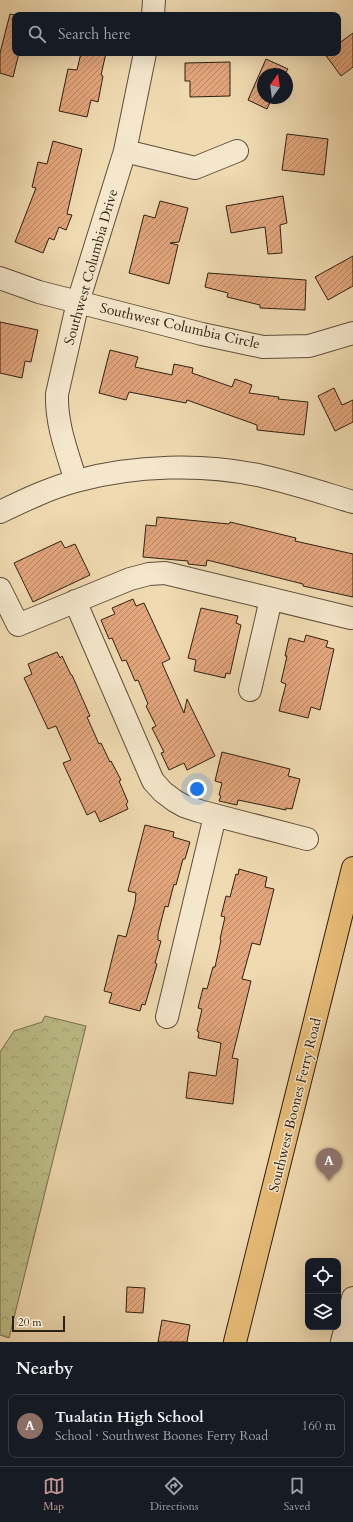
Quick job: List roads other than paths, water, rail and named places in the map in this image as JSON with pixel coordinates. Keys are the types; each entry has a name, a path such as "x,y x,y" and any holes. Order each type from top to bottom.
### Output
{"main road":[{"name":"Southwest Boones Ferry Road","path":"235,1342 353,868"}],"street":[{"path":"153,12 154,0"},
{"name":"Southwest Columbia Drive","path":"76,481 60,432 56,408 57,394 78,302 125,151 144,56"},
{"path":"125,151 195,168 237,151"},
{"name":"Southwest Columbia Circle","path":"0,278 39,292 202,334 263,346 309,346 353,333"},
{"path":"0,512 39,494 76,481 144,469 167,467 207,468 263,476 353,502"},
{"path":"0,589 18,625 139,576 166,574 351,618"},
{"path":"250,690 271,599"},
{"path":"75,601 153,781 163,792 175,801 194,810 307,839"},
{"path":"166,1017 215,816"},
{"path":"342,1342 353,1298"}],"place":[{"name":"Tualatin High School","path":"329,1181"}]}
